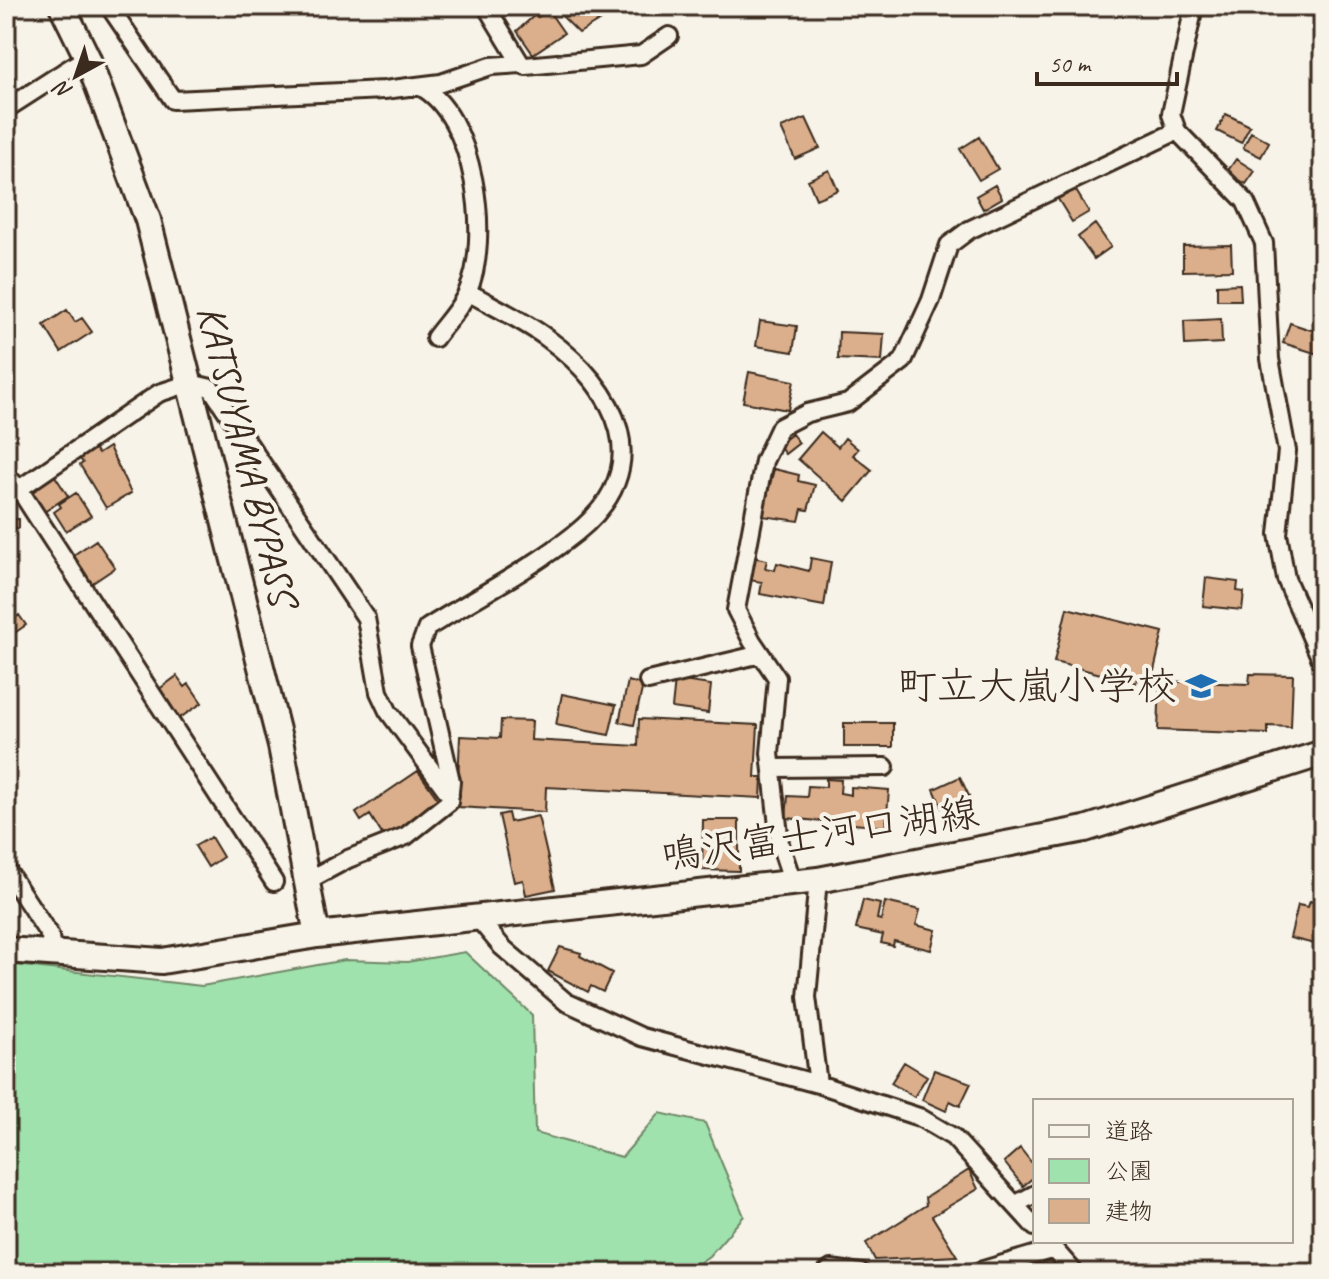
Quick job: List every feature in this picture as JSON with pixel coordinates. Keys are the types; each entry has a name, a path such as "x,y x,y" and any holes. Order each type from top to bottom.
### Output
{"main road":[{"name":"KATSUYAMA BYPASS","path":"62,6 87,57 148,220 281,746 317,935"},
{"name":"鳴沢富士河口湖線","path":"6,950 162,961 317,935 818,880 1085,829 1323,753"}],"street":[{"path":"109,6 173,100 419,86 441,83 491,66 641,55 669,36"},
{"path":"486,6 521,64"},
{"path":"1194,6 1171,114 1177,131 1245,201 1264,243 1270,359 1287,451 1278,534 1286,579 1323,664"},
{"path":"6,109 87,57"},
{"path":"419,86 431,92 466,148 479,235 468,292 435,338"},
{"path":"793,883 780,844 770,753 777,678 736,610 764,461 780,427 807,413 848,403 903,361 931,300 949,245 969,230 1177,131"},
{"path":"307,881 348,859 406,836 449,802 451,781 420,646 427,628 577,532 605,501 625,460 617,419 592,377 546,337 468,292"},
{"path":"274,882 10,481 159,393 190,383 211,388 366,618 379,692 388,711 450,795"},
{"path":"648,681 761,654"},
{"path":"772,768 885,767"},
{"path":"6,869 50,936 52,954"},
{"path":"818,880 807,997 818,1084"},
{"path":"476,916 502,947 566,1002 642,1037 818,1084 919,1117 953,1137 1033,1225"},
{"path":"1016,1204 1033,1195"},
{"path":"973,1273 1050,1245 1075,1273"},
{"path":"826,1273 831,1269 851,1269 861,1273"}],"green space":[{"path":"465,952 532,1015 535,1133 622,1157 660,1113 705,1123 744,1216 709,1256 685,1273 6,1273 6,964 202,986 345,960 407,962"}],"building":[{"path":"562,6 594,6 602,19 579,33 563,17 567,15"},
{"path":"548,10 564,33 533,54 517,31 536,14 538,17"},
{"path":"1226,114 1250,126 1241,143 1217,131"},
{"path":"806,118 820,148 795,159 781,128"},
{"path":"1251,132 1269,142 1261,157 1243,148"},
{"path":"979,137 998,169 979,180 960,149"},
{"path":"1236,159 1255,171 1246,184 1227,172"},
{"path":"829,170 838,190 816,199 808,180"},
{"path":"995,185 1002,198 983,209 976,196"},
{"path":"1075,189 1089,212 1072,222 1058,199"},
{"path":"1095,224 1111,247 1094,259 1078,237"},
{"path":"1231,245 1232,270 1183,271 1183,246"},
{"path":"1323,250 1323,273 1312,265"},
{"path":"1240,284 1241,300 1217,300 1217,285"},
{"path":"67,310 75,322 82,318 92,332 61,352 44,325"},
{"path":"1221,319 1222,343 1185,345 1184,321"},
{"path":"760,321 797,326 793,352 756,346"},
{"path":"1290,323 1323,334 1321,355 1283,343"},
{"path":"839,332 884,334 882,361 838,359"},
{"path":"749,372 794,381 788,410 743,402"},
{"path":"821,432 838,447 845,438 858,449 853,455 872,470 846,501 798,459"},
{"path":"792,434 799,443 785,454 778,445"},
{"path":"109,447 131,493 106,508 80,465 83,463 79,457 94,448 98,454"},
{"path":"774,469 799,475 798,481 815,485 808,510 802,509 799,521 762,516"},
{"path":"53,473 68,496 44,512 31,492 39,488 36,484"},
{"path":"76,493 91,516 66,531 54,512 61,507 59,504"},
{"path":"6,519 19,519 19,528 6,529"},
{"path":"96,540 115,568 91,584 72,556"},
{"path":"752,557 767,560 765,568 775,570 777,563 809,571 811,558 831,562 824,606 760,594 762,582 749,580"},
{"path":"1206,578 1238,582 1237,591 1244,592 1242,610 1203,606"},
{"path":"1067,608 1163,632 1152,679 1138,676 1136,683 1054,662"},
{"path":"19,615 26,625 16,632 9,623"},
{"path":"1250,674 1293,675 1291,727 1268,726 1268,734 1158,730 1160,681 1249,684"},
{"path":"177,676 185,687 189,684 202,703 178,719 158,690"},
{"path":"675,680 711,685 708,713 672,708"},
{"path":"628,681 643,685 634,725 619,722"},
{"path":"562,694 616,705 609,735 556,725"},
{"path":"639,719 758,725 755,777 762,777 761,798 546,787 545,812 457,807 460,736 500,738 501,720 532,721 531,740 638,746"},
{"path":"844,723 893,723 893,747 844,747"},
{"path":"418,771 440,802 385,839 370,815 361,821 356,813"},
{"path":"960,777 969,796 942,808 934,789"},
{"path":"826,779 841,780 840,793 851,795 851,787 889,790 886,827 786,818 788,796 807,797 808,786 826,787"},
{"path":"508,813 510,822 538,816 555,889 526,895 523,880 514,882 499,815"},
{"path":"703,820 739,820 739,871 702,870"},
{"path":"211,837 223,857 208,867 195,846"},
{"path":"863,900 880,904 877,919 881,920 885,902 920,910 916,925 936,930 931,950 894,941 893,946 881,943 883,935 856,929"},
{"path":"1310,901 1323,905 1323,946 1290,938 1298,905 1308,907"},
{"path":"560,947 581,953 580,956 612,973 603,992 591,986 588,992 548,971"},
{"path":"904,1062 927,1076 914,1097 891,1083"},
{"path":"934,1070 971,1083 960,1106 950,1101 946,1111 922,1100"},
{"path":"1020,1148 1033,1164 1033,1178 1023,1186 1004,1162"},
{"path":"969,1170 978,1189 932,1216 957,1256 875,1260 866,1243 926,1205 925,1198"}],"place":[{"name":"町立大嵐小学校","path":"1201,686"}]}
